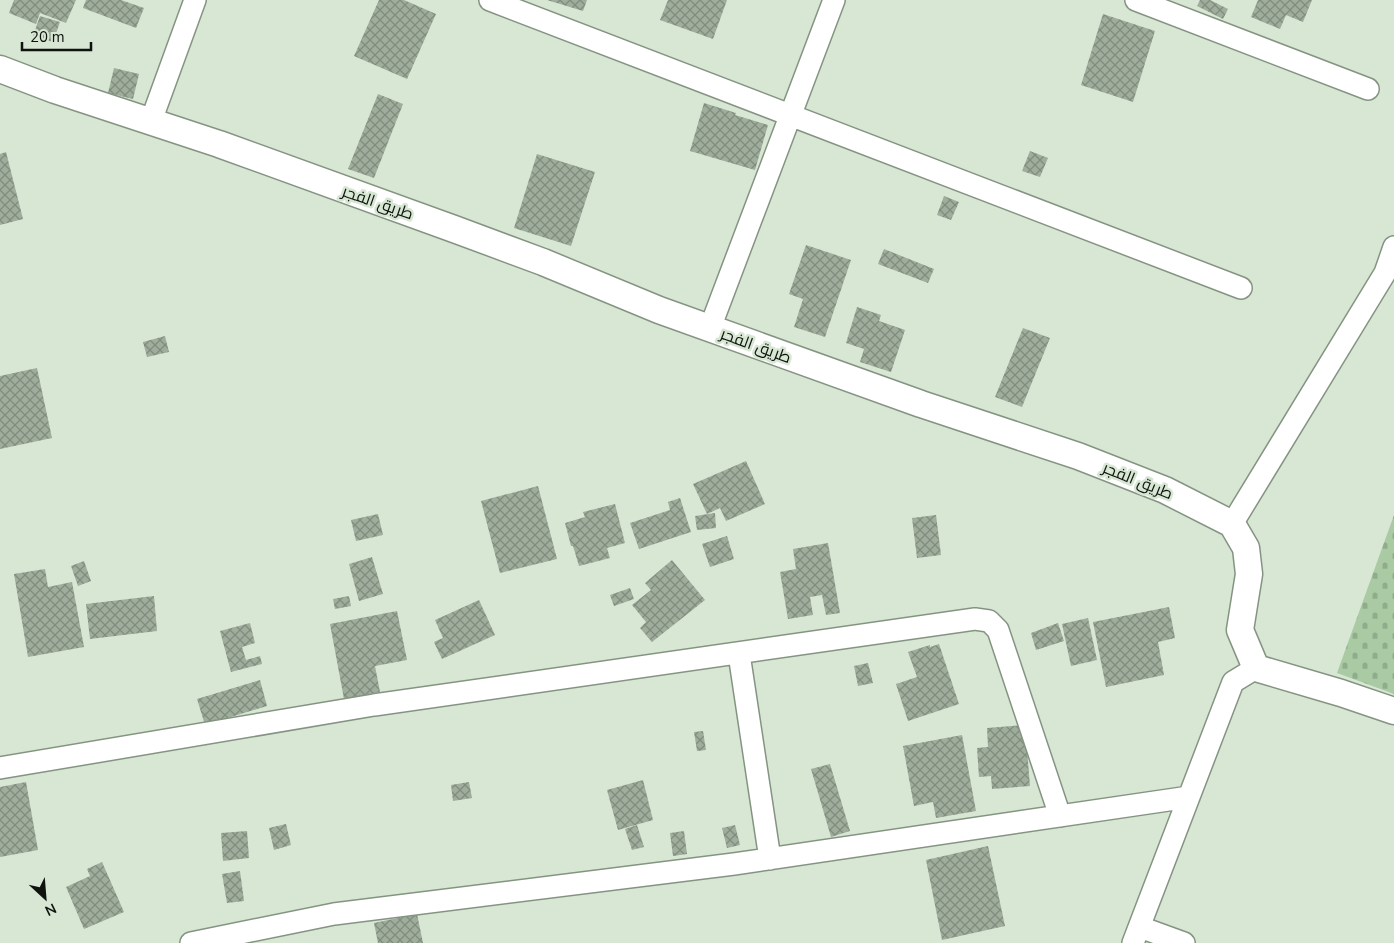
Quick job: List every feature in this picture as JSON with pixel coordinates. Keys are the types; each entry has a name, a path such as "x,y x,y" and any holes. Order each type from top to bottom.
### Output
{"street":[{"path":"151,121 195,0"},
{"path":"490,0 1241,288"},
{"path":"710,328 834,0"},
{"path":"1136,0 1368,88"},
{"name":"طريق الفجر","path":"0,69 55,90 151,121 454,228 659,310 921,404 1078,456 1165,490 1232,524"},
{"path":"1256,668 1240,630 1248,574 1246,548 1232,524 1385,273 1394,247"},
{"path":"0,768 374,706 975,619 989,621 998,630 1060,816"},
{"path":"739,654 770,859"},
{"path":"1184,943 1136,935 1233,682 1256,668 1394,711"},
{"path":"191,943 334,914 770,859 1189,797"}],"green space":[{"path":"1394,515 1394,694 1337,673"}],"building":[{"path":"14,0 76,0 66,23 40,13 36,24 9,13"},
{"path":"86,0 121,0 144,8 136,28 83,8"},
{"path":"379,0 404,0 436,14 407,79 354,56"},
{"path":"547,0 587,0 583,11"},
{"path":"668,0 727,0 713,39 660,20"},
{"path":"1200,0 1210,0 1228,9 1223,19 1197,6"},
{"path":"1258,0 1312,0 1303,22 1286,15 1280,29 1251,17"},
{"path":"1103,14 1155,31 1133,102 1081,85"},
{"path":"40,16 60,22 53,42 33,36"},
{"path":"114,68 139,74 133,99 108,93"},
{"path":"378,94 403,104 374,178 348,169"},
{"path":"704,103 768,125 755,170 690,151"},
{"path":"1030,151 1048,158 1040,177 1022,171"},
{"path":"6,152 23,219 0,225 0,154"},
{"path":"537,154 595,172 571,246 514,228"},
{"path":"944,196 959,202 951,220 937,215"},
{"path":"806,245 851,260 825,337 794,327 803,299 789,294"},
{"path":"884,249 934,269 928,283 878,264"},
{"path":"857,307 881,315 879,321 905,330 891,372 860,362 864,349 846,343"},
{"path":"1023,328 1050,338 1022,407 995,397"},
{"path":"165,336 169,352 147,357 143,342"},
{"path":"37,368 52,438 0,449 0,376"},
{"path":"746,461 765,504 726,521 720,508 707,514 693,484"},
{"path":"538,486 557,559 500,573 481,501"},
{"path":"680,498 691,532 639,549 630,523 670,510 668,502"},
{"path":"615,504 625,543 607,548 610,558 579,566 565,523 585,517 583,512"},
{"path":"715,513 716,528 697,530 695,516"},
{"path":"378,514 383,535 356,541 351,520"},
{"path":"936,515 941,555 917,558 912,518"},
{"path":"727,536 734,559 710,567 702,544"},
{"path":"828,543 840,613 826,615 822,595 810,597 813,615 788,619 780,572 796,569 793,549"},
{"path":"372,557 383,594 359,601 349,564"},
{"path":"672,560 705,600 652,642 640,628 646,622 632,605 651,590 645,583"},
{"path":"84,561 91,581 78,586 71,566"},
{"path":"45,569 48,587 72,582 84,647 28,657 14,574"},
{"path":"630,588 634,599 614,606 610,595"},
{"path":"154,596 157,631 90,639 86,604"},
{"path":"349,596 351,606 335,609 333,599"},
{"path":"479,600 495,635 442,659 434,642 443,638 435,620"},
{"path":"1169,607 1175,638 1158,642 1164,675 1106,687 1093,622"},
{"path":"397,611 407,660 375,666 380,692 344,699 330,624"},
{"path":"1088,618 1097,660 1071,666 1062,624"},
{"path":"250,623 255,643 242,647 246,660 260,656 262,664 231,672 220,631"},
{"path":"1058,623 1064,641 1036,650 1031,633"},
{"path":"939,644 959,704 908,721 896,684 917,677 908,652"},
{"path":"868,663 873,683 858,686 854,666"},
{"path":"260,680 267,706 205,725 197,699"},
{"path":"1025,725 1030,786 992,789 991,776 979,777 977,748 988,747 987,728"},
{"path":"703,731 706,750 697,751 694,732"},
{"path":"962,735 976,811 936,818 933,802 914,806 903,746"},
{"path":"830,764 850,831 831,837 811,769"},
{"path":"643,780 653,820 618,830 607,790"},
{"path":"26,782 38,850 0,857 0,787"},
{"path":"469,782 472,798 453,801 451,785"},
{"path":"286,824 291,845 274,850 269,828"},
{"path":"637,825 644,847 632,850 625,829"},
{"path":"735,825 740,845 727,848 722,828"},
{"path":"247,831 249,858 223,861 221,833"},
{"path":"684,831 687,854 673,856 670,833"},
{"path":"988,846 1005,926 942,940 926,860"},
{"path":"102,862 124,912 84,929 66,887 90,876 87,869"},
{"path":"240,871 244,901 227,903 222,874"},
{"path":"417,914 423,943 378,943 374,923"}]}
